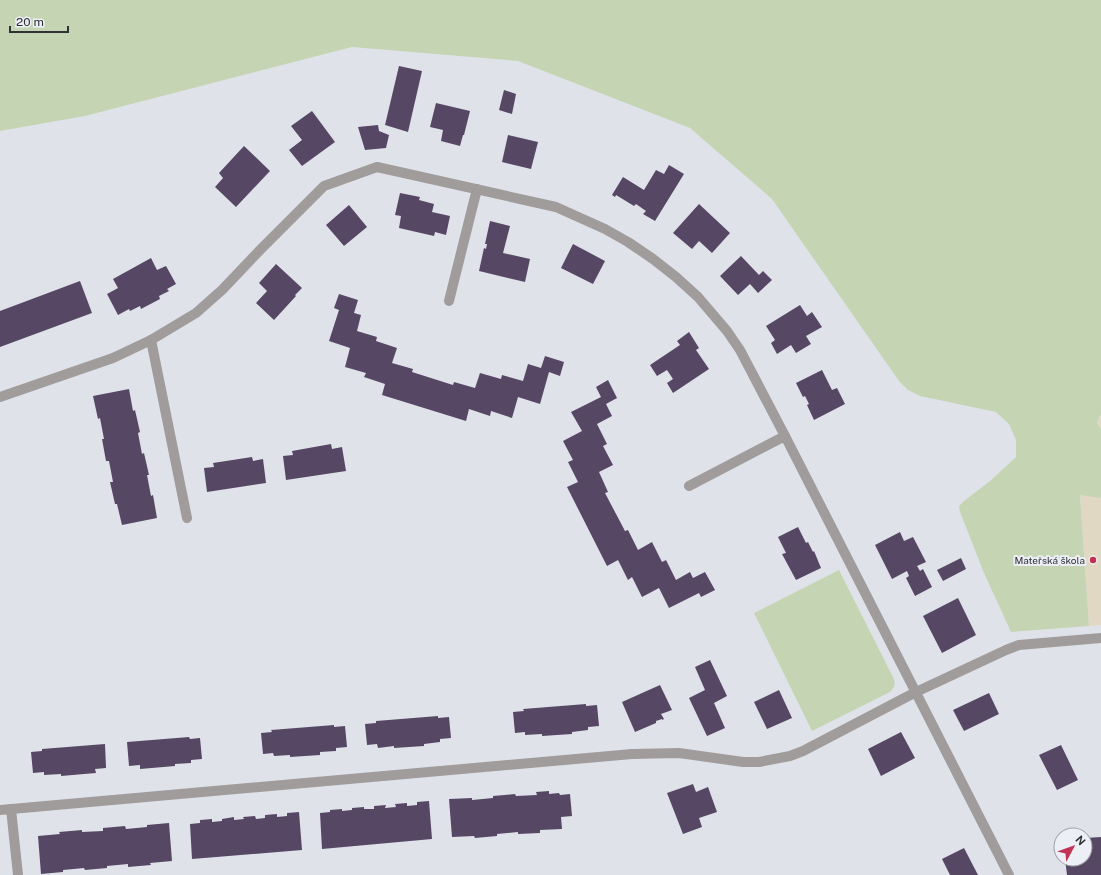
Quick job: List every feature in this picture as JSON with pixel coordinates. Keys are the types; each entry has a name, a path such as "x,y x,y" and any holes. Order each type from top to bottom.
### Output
{"street":[{"path":"0,397 113,358 151,340 196,313 222,290 324,186 378,167 556,207 581,217 628,242 676,277 713,314 735,344 785,436 1009,875"},
{"path":"448,301 477,189"},
{"path":"151,340 187,518"},
{"path":"689,486 785,436"},
{"path":"0,810 632,754 679,754 743,762 776,760 803,751 916,692 1019,645 1101,638"},
{"path":"11,809 18,875"}],"shaded area":[{"name":"Mateřská škola","path":"1101,388 1101,625 1089,626 1073,390"}],"green space":[{"path":"0,0 1101,0 1101,415 1097,424 1101,429 1101,498 1080,495 1089,626 1011,632 984,573 959,506 990,481 1016,457 1016,440 1009,424 996,412 920,396 908,390 899,381 772,199 690,128 518,61 352,47 85,116 0,131"},
{"path":"839,570 893,677 894,685 890,692 812,731 754,613"}],"building":[{"path":"399,66 422,71 408,132 385,125"},
{"path":"504,90 516,94 512,114 499,110"},
{"path":"436,103 470,111 460,146 441,141 443,130 430,127"},
{"path":"312,111 335,142 302,166 289,150 302,140 291,126"},
{"path":"378,125 379,131 389,135 386,148 365,150 358,127"},
{"path":"508,135 538,142 531,169 502,162"},
{"path":"244,146 270,171 236,207 215,187 223,178 219,173"},
{"path":"669,165 684,174 655,221 643,214 646,211 636,204 634,206 616,195 615,197 612,195 623,177 644,190 656,170 664,174"},
{"path":"400,193 420,197 419,200 434,204 432,212 450,216 446,235 435,232 434,236 399,228 401,216 395,215"},
{"path":"699,204 730,233 712,253 699,241 692,249 673,233"},
{"path":"349,205 367,227 344,246 326,225"},
{"path":"490,221 510,226 503,253 530,259 525,282 479,271 484,248 486,249 487,244 485,244"},
{"path":"573,244 605,261 593,284 561,268"},
{"path":"741,256 759,275 763,271 772,280 758,293 750,284 738,295 720,276"},
{"path":"151,258 157,270 166,266 176,284 167,289 169,291 159,296 160,299 141,309 140,306 130,311 129,309 118,315 107,294 118,288 113,279"},
{"path":"276,264 302,288 274,320 256,303 267,291 259,283"},
{"path":"80,281 92,313 0,347 0,311"},
{"path":"339,294 358,300 354,313 361,315 357,331 377,337 376,341 397,348 392,363 413,369 412,372 453,385 454,382 475,388 480,373 501,379 502,375 523,381 528,364 541,368 545,356 564,362 560,376 549,372 540,404 518,397 512,418 491,411 490,416 469,409 466,421 382,395 385,384 364,377 366,373 345,367 350,348 329,341 339,310 334,308"},
{"path":"800,305 807,316 812,312 822,327 806,336 811,344 796,353 791,345 777,354 771,343 775,340 766,326"},
{"path":"689,332 699,348 696,350 709,369 673,393 667,383 673,379 667,370 657,376 650,365 680,345 677,341"},
{"path":"822,370 832,390 837,388 845,404 814,420 807,405 809,404 805,396 803,397 796,383"},
{"path":"608,380 617,398 606,404 612,416 597,424 607,444 603,446 613,465 599,472 608,492 605,493 625,531 628,530 638,550 652,542 662,562 666,560 676,580 690,572 693,578 705,572 715,590 701,597 699,593 669,608 659,588 642,597 632,577 628,580 618,560 607,566 567,487 578,482 568,462 573,460 563,441 582,431 571,412 601,397 596,387"},
{"path":"129,389 133,411 135,410 140,432 138,433 142,454 144,453 149,475 147,475 151,496 153,495 157,518 122,525 110,482 113,482 109,461 106,461 100,418 98,419 93,396"},
{"path":"331,444 332,449 342,447 346,471 286,480 283,456 293,455 292,451"},
{"path":"252,457 253,461 263,459 266,483 207,492 204,468 214,467 213,463"},
{"path":"798,527 806,543 808,542 813,552 814,551 821,568 796,580 782,554 786,553 778,537"},
{"path":"900,532 904,541 913,537 926,562 917,566 920,571 923,569 932,587 915,596 906,578 909,576 907,571 892,579 875,545"},
{"path":"961,558 966,569 943,581 937,570"},
{"path":"958,598 976,635 942,653 923,616"},
{"path":"710,660 727,696 714,703 725,728 707,736 689,698 705,690 695,667"},
{"path":"660,685 672,710 661,714 664,719 656,721 656,723 635,732 622,702"},
{"path":"779,690 792,718 767,729 754,702"},
{"path":"989,693 999,714 964,731 953,710"},
{"path":"586,704 586,706 597,705 599,726 588,727 588,730 572,732 572,734 542,736 542,734 525,735 525,732 515,733 513,712 524,711 523,709"},
{"path":"438,716 438,718 449,717 451,738 440,739 440,742 424,744 424,746 394,748 394,746 378,748 377,744 367,745 365,724 376,723 376,721"},
{"path":"334,725 334,727 345,726 347,747 336,748 336,751 320,752 320,755 290,757 290,755 274,756 273,753 263,754 261,733 272,732 271,730"},
{"path":"901,732 915,758 881,776 868,749"},
{"path":"189,737 190,739 200,738 202,759 191,760 191,763 175,764 175,766 140,769 140,765 129,766 127,742"},
{"path":"105,744 106,768 95,769 96,773 61,776 61,774 44,775 44,772 33,773 31,752 42,751 42,749"},
{"path":"1061,745 1078,780 1057,790 1039,755"},
{"path":"693,784 696,792 708,787 717,812 699,818 702,827 683,834 667,793"},
{"path":"549,791 549,794 570,794 572,816 561,817 562,829 540,830 540,833 518,834 518,832 497,834 497,836 475,838 474,836 452,837 449,799 472,798 472,800 515,794 516,796 537,795 536,792"},
{"path":"429,801 432,839 322,849 320,813 330,812 330,810 342,809 342,811 364,807 364,809 374,809 374,806 386,805 385,808 396,807 395,804 407,803 407,806 417,805 417,802"},
{"path":"299,812 302,850 192,859 190,824 200,823 200,820 212,819 212,822 222,821 222,819 234,817 234,820 244,819 243,817 255,816 256,819 265,818 265,815 277,814 277,817 287,816 287,813"},
{"path":"169,823 172,861 150,863 151,865 128,867 128,864 107,866 107,868 85,870 84,868 41,874 38,836 60,834 59,832 82,830 82,832 103,831 103,828 125,826 126,829"},
{"path":"1101,837 1101,875 1067,875 1066,867 1093,867 1093,838"},
{"path":"964,848 978,875 950,875 942,859"}],"place":[{"name":"Mateřská škola","path":"1093,560"}]}
